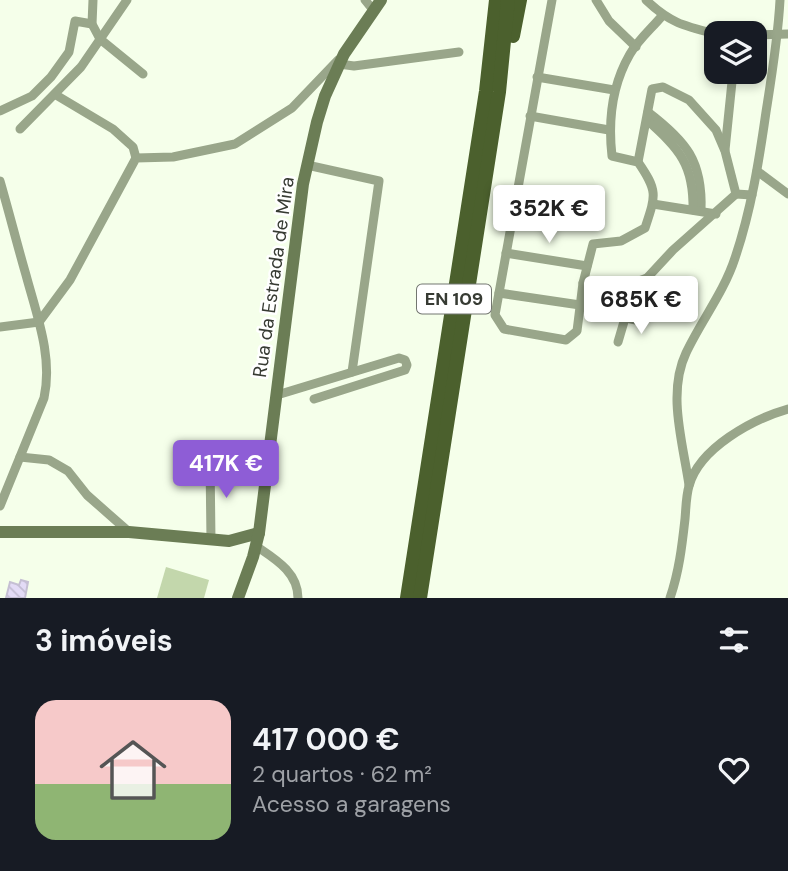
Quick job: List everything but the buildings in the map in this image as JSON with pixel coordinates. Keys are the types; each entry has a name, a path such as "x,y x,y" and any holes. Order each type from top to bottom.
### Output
{"main road":[{"name":"EN 109","path":"407,598 486,91 496,0"},
{"name":"EN 109","path":"420,598 499,92 508,0"},
{"path":"499,92 520,0"}],"street":[{"path":"93,0 92,24 100,39 143,74"},
{"path":"20,129 56,96 81,67 127,0"},
{"path":"365,0 378,5"},
{"path":"552,0 495,316 504,329 566,340 577,331 583,283 593,244 621,241 645,228 653,204 653,184 638,162 612,156 609,130 614,90 630,53 662,16"},
{"path":"596,0 610,21 636,47"},
{"path":"646,0 662,16 683,26 704,31"},
{"path":"670,598 680,562 689,485 677,403 678,378 685,355 723,287 735,258 752,195 783,34 779,17 780,0"},
{"name":"Rua da Estrada de Mira","path":"238,598 256,545 307,165 321,109 342,59 378,5"},
{"path":"779,17 788,8"},
{"path":"0,111 32,96 51,77 69,52 75,21 92,24"},
{"path":"136,158 173,157 235,144 292,108 342,59 354,66 458,52"},
{"path":"537,77 614,90"},
{"path":"725,151 732,84"},
{"path":"638,162 652,89 663,87 689,100 716,130 725,151 736,194"},
{"path":"0,327 39,322 70,280 136,158 133,147 113,129 56,96"},
{"path":"530,116 609,130"},
{"path":"648,116 683,157 692,180 697,211"},
{"path":"307,165 379,181 352,372"},
{"path":"757,171 788,194"},
{"path":"0,181 39,322 48,380 44,398 0,506"},
{"path":"618,342 628,308 644,287 647,278 673,250 736,194 752,195"},
{"path":"653,204 716,214"},
{"path":"506,253 587,266"},
{"path":"583,283 623,287 647,278"},
{"path":"499,293 580,305"},
{"path":"626,318 641,321 650,317"},
{"path":"276,394 399,358 405,360 405,370 314,400"},
{"path":"689,485 705,458 734,433 768,415 788,409"},
{"path":"20,457 49,460 68,471 87,495 129,532"},
{"path":"210,460 212,540"},
{"path":"0,532 129,532 256,545 280,563 298,585 298,598"},
{"path":"0,540 14,534"},
{"path":"229,541 256,545"}],"green space":[{"path":"166,567 209,580 204,598 157,598"}]}
